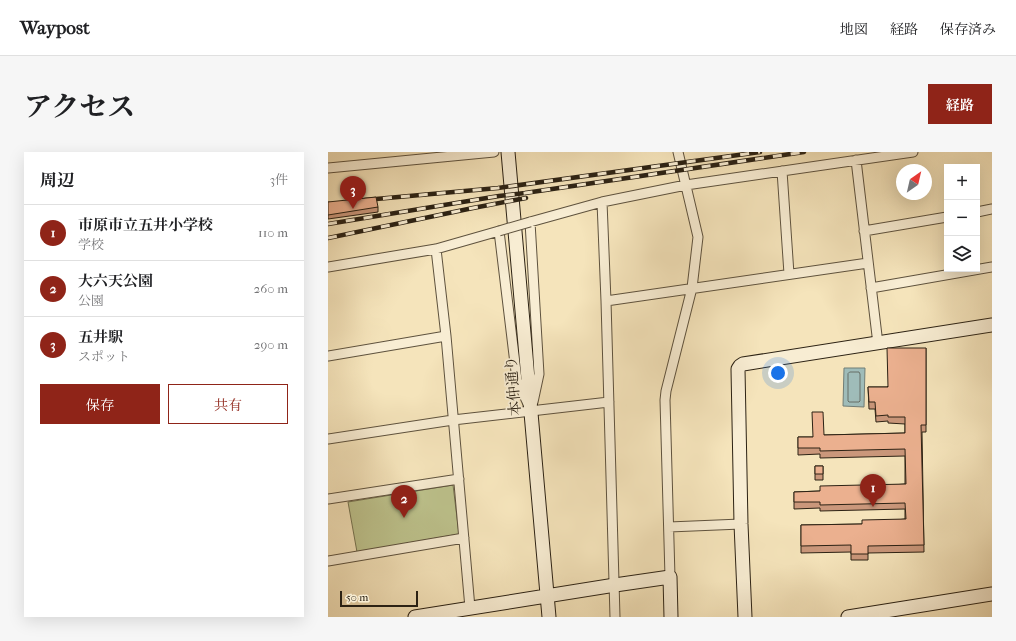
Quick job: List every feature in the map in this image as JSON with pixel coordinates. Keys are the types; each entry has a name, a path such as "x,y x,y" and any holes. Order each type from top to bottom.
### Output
{"street":[{"path":"328,168 493,152"},
{"name":"本仲通り","path":"508,152 549,617"},
{"path":"671,617 665,400 692,288 698,237 678,152"},
{"path":"328,267 436,250 602,202 686,185 913,152"},
{"path":"856,160 878,344"},
{"path":"782,171 788,274"},
{"path":"602,202 615,617"},
{"path":"980,211 992,209"},
{"path":"864,231 944,218"},
{"path":"530,222 539,374 531,410"},
{"path":"499,231 517,380 531,410"},
{"path":"436,250 446,336 470,608"},
{"path":"606,302 868,263"},
{"path":"871,288 992,268"},
{"path":"745,617 741,524 738,370 740,366 743,364 992,325"},
{"path":"328,356 446,336"},
{"path":"328,439 453,420 609,402"},
{"path":"328,499 459,479"},
{"path":"669,526 741,524"},
{"path":"328,561 464,538"},
{"path":"415,617 670,577"},
{"path":"848,617 888,614 992,594"}],"green space":[{"path":"453,485 459,534 357,552 348,502"}],"water":[{"path":"844,368 865,368 864,407 843,406"}],"building":[{"path":"376,197 378,207 328,215 328,202"},
{"path":"887,348 926,348 926,425 921,425 924,545 868,546 868,554 851,554 851,545 801,546 801,525 862,524 862,520 906,519 905,503 820,505 820,502 794,502 794,492 820,491 820,486 906,484 905,449 820,451 820,448 798,448 798,437 813,437 812,412 823,412 824,435 905,433 905,417 888,417 888,415 876,416 875,402 869,402 868,387 888,387"},
{"path":"815,466 823,466 823,474 815,474"}],"railway":[{"path":"365,200 498,188 760,152"},
{"path":"328,224 499,196 804,152"},
{"path":"328,238 526,198"}],"place":[{"name":"五井駅","path":"353,209"},
{"name":"市原市立五井小学校","path":"873,507"},
{"name":"大六天公園","path":"404,518"}]}
